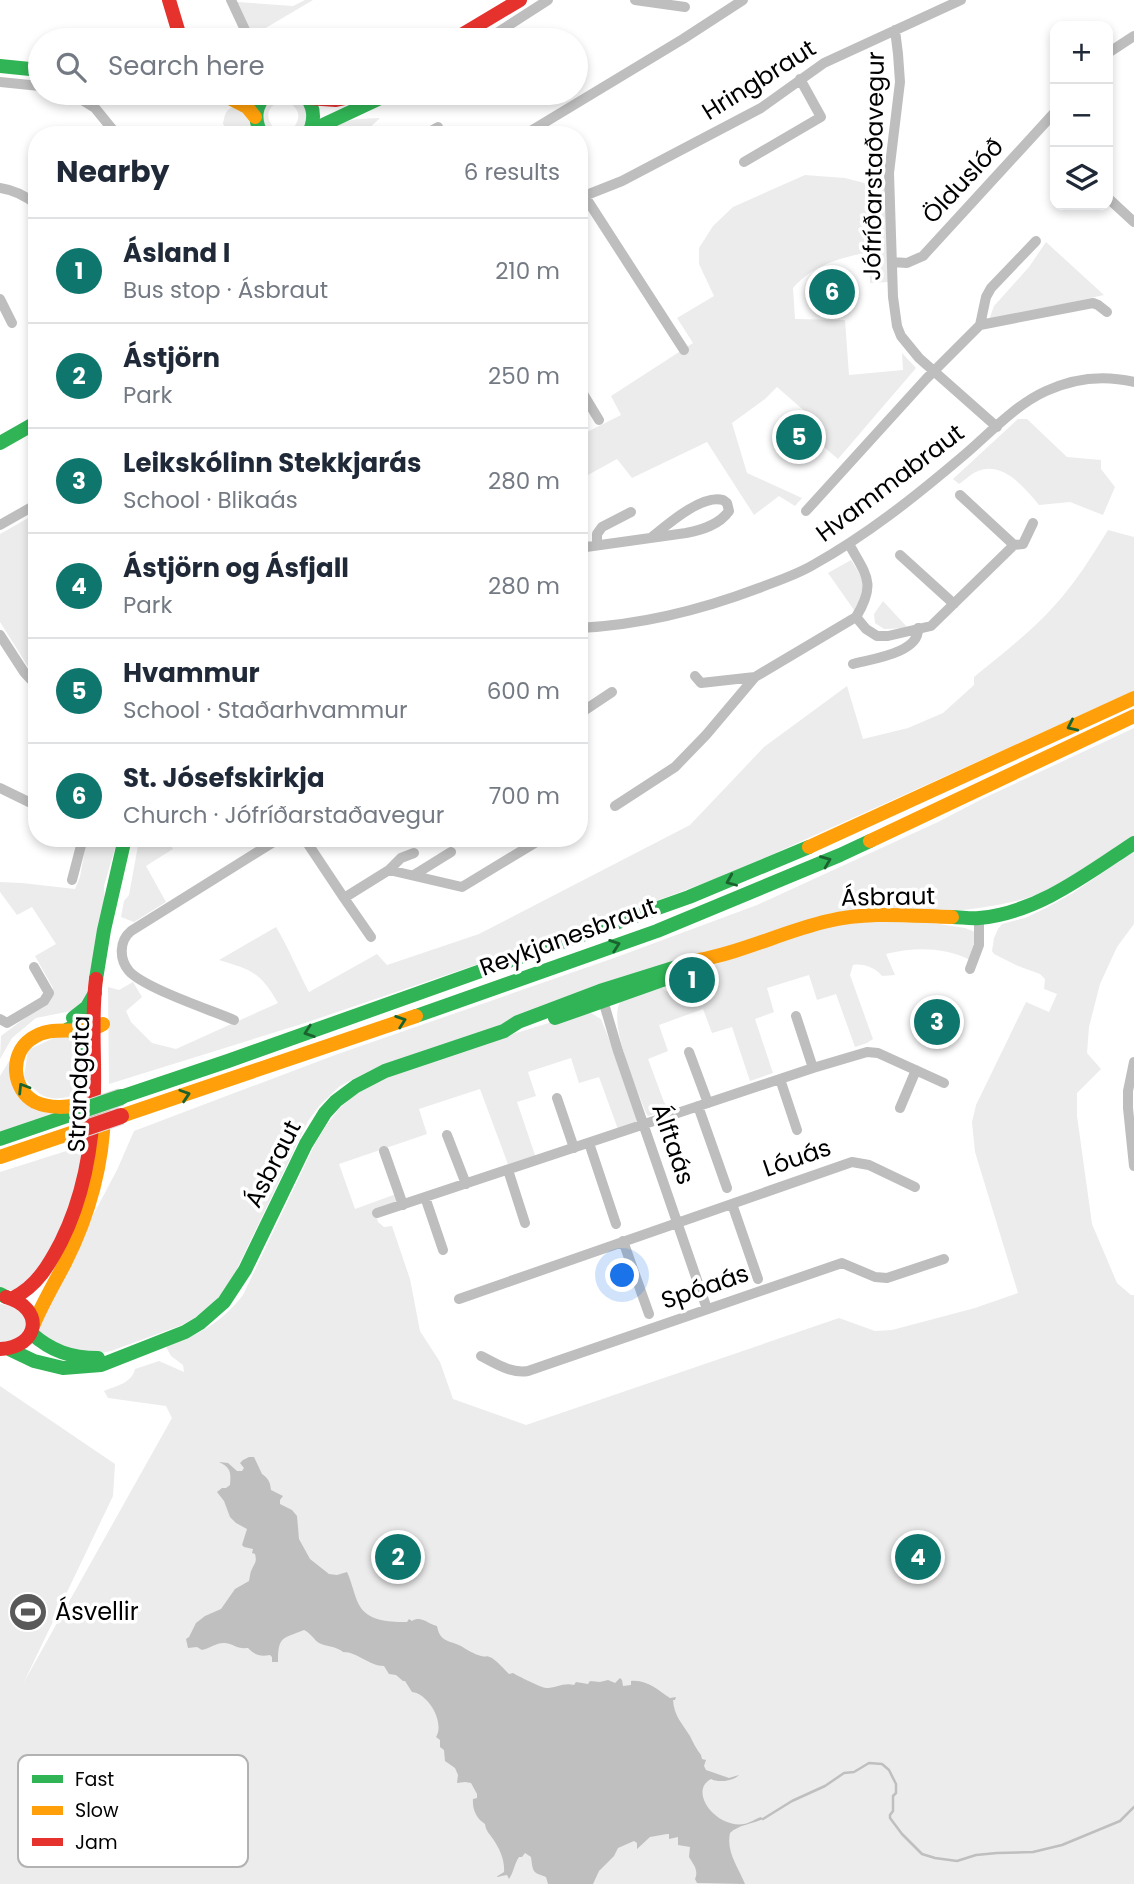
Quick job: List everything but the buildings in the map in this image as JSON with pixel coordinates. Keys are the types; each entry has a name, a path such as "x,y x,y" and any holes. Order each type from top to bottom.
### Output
{"main road":[{"path":"169,0 177,28"},
{"path":"473,28 520,0"},
{"path":"486,28 531,0"},
{"path":"0,66 28,69"},
{"path":"243,105 255,117"},
{"path":"257,126 255,117 258,105"},
{"path":"312,105 312,126"},
{"path":"320,126 366,105"},
{"path":"0,443 28,427"},
{"name":"Reykjanesbraut","path":"0,1139 689,897 735,879 1134,698"},
{"name":"Reykjanesbraut","path":"0,1157 310,1053 657,931 840,855 1134,716"},
{"name":"Ásbraut","path":"3,1350 63,1368 101,1365 185,1332 200,1323 224,1302 234,1289 306,1144 326,1113 336,1101 356,1086 385,1071 504,1031 520,1029 602,997 703,965 721,956 814,925 853,916 962,919 1017,910 1067,887 1134,843"},
{"name":"Strandgata","path":"32,1329 77,1237 97,1179 104,1129 95,993 101,943 123,847"},
{"name":"Strandgata","path":"5,1297 30,1289 43,1275 73,1216 82,1188 89,1155 93,1059 110,936 109,914"},
{"path":"83,1108 50,1107 25,1094 17,1078 17,1058 35,1035 70,1024 87,1007 95,993"},
{"path":"0,1069 12,1048 28,1030 46,1021 96,1024"},
{"path":"70,1024 84,1040 93,1059"},
{"path":"3,1350 23,1344 32,1329 30,1312 20,1301 5,1297"},
{"name":"Ásbraut","path":"32,1329 44,1346 54,1352 83,1358 119,1357"}],"street":[{"path":"231,0 244,28"},
{"path":"505,28 548,0"},
{"path":"635,0 685,7"},
{"path":"588,96 743,0"},
{"name":"Hringbraut","path":"588,195 622,181 761,108 824,63 939,5 961,0"},
{"name":"Jófríðarstaðavegur","path":"894,30 900,82 889,173 893,297 897,326 901,336 919,358 997,427"},
{"path":"1113,50 1134,36"},
{"path":"744,162 821,117 800,79"},
{"path":"0,82 28,85"},
{"path":"90,105 110,126"},
{"path":"539,126 573,105"},
{"name":"Ölduslóð","path":"892,262 907,262 923,256 1050,117"},
{"path":"0,188 10,189 28,199"},
{"path":"1113,203 1134,222"},
{"path":"588,207 684,351"},
{"path":"980,325 986,297 991,288 1036,241"},
{"path":"0,299 12,323"},
{"path":"806,510 820,498 934,370 980,325 1093,303 1107,312"},
{"name":"Hvammabraut","path":"588,628 653,620 716,604 795,574 849,544 922,490 1033,398 1065,384 1095,378 1134,382"},
{"path":"588,402 599,420"},
{"path":"960,495 1014,545"},
{"path":"588,546 686,533 710,526 727,516 728,507 723,500 710,499 671,522 652,537"},
{"path":"3,524 28,509"},
{"path":"597,544 597,534 602,527 631,512"},
{"path":"856,617 866,629 877,636 931,626 1014,545 1023,544 1033,523"},
{"path":"615,806 675,768 755,677 856,617 866,602 868,581 849,544"},
{"path":"900,555 954,604"},
{"path":"853,664 907,649 918,638 918,628"},
{"path":"0,635 28,676"},
{"path":"695,676 701,683 755,677"},
{"path":"588,708 612,692"},
{"path":"0,788 28,802"},
{"path":"72,880 81,847"},
{"path":"234,1020 141,980 127,968 122,945 131,931 266,847"},
{"path":"310,847 371,937"},
{"path":"389,870 462,887 528,847"},
{"path":"414,875 451,852"},
{"path":"344,898 389,870 401,858 414,853"},
{"path":"970,969 979,945 979,918"},
{"path":"0,1019 7,1023 44,1002 49,993 34,967"},
{"name":"Álftaás","path":"602,997 707,1309"},
{"path":"796,1016 813,1068"},
{"path":"689,1052 727,1188"},
{"path":"377,1213 867,1052 878,1053 944,1083"},
{"path":"1134,1062 1128,1108 1134,1166"},
{"path":"900,1108 916,1070"},
{"path":"780,1079 797,1130"},
{"path":"557,1097 574,1148"},
{"path":"447,1135 466,1184"},
{"path":"589,1143 616,1224"},
{"path":"384,1151 403,1205"},
{"name":"Lóuás","path":"458,1299 852,1162 869,1165 915,1187"},
{"path":"508,1170 525,1223"},
{"path":"425,1197 443,1250"},
{"path":"732,1204 758,1279"},
{"path":"624,1241 649,1314"},
{"name":"Spóaás","path":"481,1356 513,1371 528,1371 842,1263 875,1277 887,1278 944,1259"}],"shaded area":[{"path":"305,0 313,0 266,28 247,28 237,2 293,6"},
{"path":"262,105 275,105 269,112 273,126 264,126 260,108"},
{"path":"291,105 304,105 307,119 304,126 294,126 298,120 298,112"},
{"path":"238,106 252,126 224,126 224,117"},
{"path":"380,118 372,126 336,126 357,119"},
{"path":"805,175 845,178 887,189 889,282 870,283 869,252 828,264 809,274 793,288 795,319 845,320 849,375 903,370 902,353 916,368 838,459 824,447 816,424 808,414 777,387 732,423 747,473 802,498 795,506 779,496 754,515 707,442 632,478 617,459 588,475 588,432 621,415 611,396 693,343 677,318 714,296 699,264 699,248 713,226 733,207"},
{"path":"1046,242 1104,295 989,320 994,306 1029,267"},
{"path":"1018,419 1027,419 1067,457 1101,460 1101,469 1115,487 1103,515 1070,502 1039,505 1013,478 996,470 978,471 959,484 953,479"},
{"path":"28,518 28,667 0,622 0,534"},
{"path":"1108,530 1134,537 1134,691 731,873 581,929 305,1023 109,1084 108,987 119,990 133,982 142,997 126,1011 131,1022 152,1043 176,1049 278,1003 260,978 219,960 276,927 309,992 377,954 387,965 479,934 690,825 764,747 847,686 863,739 908,728 943,713 974,685 974,677 1046,615 1077,578"},
{"path":"851,560 859,573 864,590 854,610 828,573"},
{"path":"883,601 908,628 884,629 875,623 874,614"},
{"path":"1134,728 1134,836 1059,884 1037,895 973,909 861,910 831,913 371,1070 340,1086 308,1121 236,1271 221,1295 206,1311 182,1325 96,1354 71,1353 39,1336 37,1321 117,1170 134,1131 335,1055 757,905"},
{"path":"85,847 115,847 104,886 105,905 92,989 76,1010 36,1018 12,1038 0,1059 1,1036 49,1000 53,988 35,956 56,944 32,907 17,915 0,892 0,882 75,889"},
{"path":"138,847 172,847 173,849 146,866 166,902 134,922 121,917 124,901 129,895"},
{"path":"1134,851 1134,924 1117,947 1100,984 1089,1027 1087,1053 1101,1069 1077,1093 1077,1116 1092,1224 1117,1283 1134,1295 1134,1884 0,1884 0,1386 115,1464 113,1496 24,1682 172,1418 166,1406 108,1398 104,1391 127,1381 135,1369 159,1361 184,1372 183,1365 171,1356 166,1347 208,1327 226,1314 243,1295 316,1142 339,1109 353,1096 386,1077 584,1012 601,1019 639,1122 619,1132 599,1077 579,1083 571,1058 528,1072 536,1096 517,1102 536,1158 509,1167 480,1089 419,1109 427,1134 339,1164 355,1209 396,1194 400,1203 375,1211 378,1222 384,1227 392,1226 410,1279 420,1331 440,1362 453,1399 526,1425 839,1318 875,1331 892,1330 975,1308 1018,1293 975,1152 972,1122 976,1105 1026,1002 1049,1012 1057,994 1044,989 1045,979 1040,974 1018,966 992,951 994,938 1002,924 1025,918 1073,893"},
{"path":"907,919 973,931 977,936 970,960 950,953 918,949 886,954 895,975 882,976 869,967 853,965 850,975 873,1039 855,1047 836,994 817,1000 809,975 767,988 774,1012 755,1019 773,1073 750,1081 732,1027 712,1033 703,1009 659,1025 668,1051 648,1059 669,1109 648,1116 621,1040 617,1012 620,1002 661,987 667,992 703,978 703,973 713,965 839,923"},
{"path":"60,1035 78,1042 89,1063 89,1091 69,1097 45,1097 24,1077 28,1050"},
{"path":"11,1058 13,1079 60,1113 0,1132 0,1076"},
{"path":"85,1145 70,1209 42,1267 16,1291 0,1288 0,1172"},
{"path":"0,1304 18,1306 28,1323 18,1341 0,1343"},
{"path":"254,1457 262,1474 269,1481 271,1490 283,1496 280,1504 297,1516 299,1539 310,1559 329,1574 347,1572 359,1605 370,1616 388,1621 425,1620 437,1626 445,1640 476,1654 488,1656 509,1674 513,1673 544,1687 574,1685 576,1682 588,1684 590,1681 608,1680 615,1683 620,1678 623,1686 631,1685 631,1681 642,1682 670,1698 676,1697 673,1700 677,1715 702,1759 706,1760 706,1770 729,1778 739,1775 726,1781 711,1779 705,1785 704,1800 708,1808 724,1821 734,1824 761,1817 763,1819 741,1826 730,1833 731,1853 745,1884 697,1883 696,1870 689,1857 690,1847 678,1845 678,1837 669,1839 669,1834 650,1837 637,1849 637,1843 634,1841 618,1848 599,1871 593,1884 548,1884 546,1877 534,1871 531,1857 525,1853 517,1860 509,1879 507,1875 496,1877 504,1872 503,1859 485,1824 474,1810 473,1799 477,1798 477,1794 471,1783 457,1783 455,1768 445,1761 444,1750 436,1737 438,1724 434,1710 424,1698 412,1692 405,1681 389,1674 384,1666 319,1643 304,1630 283,1639 279,1647 278,1662 272,1662 270,1655 258,1655 248,1648 225,1643 202,1650 197,1647 188,1648 186,1639 196,1623 221,1609 235,1589 249,1581 256,1559 252,1553 253,1549 242,1545 247,1529 230,1517 217,1492 230,1485 228,1468 219,1462 228,1463 237,1471 242,1471 244,1468 240,1463"}],"waterway":[{"path":"763,1819 844,1773 854,1772 869,1763 882,1764 889,1770 896,1784 890,1818 922,1854 935,1858 957,1861 976,1855 1033,1852 1062,1845 1120,1821 1134,1807"}],"traffic: fast":[{"path":"0,66 28,69"},
{"path":"258,126 259,105"},
{"path":"311,105 313,113 311,126"},
{"path":"321,126 365,105"},
{"path":"0,443 28,427"},
{"path":"416,1016 657,931 870,841"},
{"path":"952,917 979,918 1021,909 1080,879 1134,843"},
{"path":"96,979 123,847"},
{"path":"121,1097 689,897 809,847"},
{"path":"11,1350 34,1361 63,1368 101,1365 185,1332 224,1302 245,1270 306,1144 325,1113 356,1086 385,1071 504,1031 518,1022 600,991 699,960"},
{"path":"555,1018 671,977"},
{"path":"73,1018 87,1007 95,993"},
{"path":"68,1029 84,1041 93,1059"},
{"path":"83,1110 121,1097"},
{"path":"0,1139 76,1113"},
{"path":"0,1294 6,1297"},
{"path":"31,1333 62,1352 79,1357 98,1358"}],"traffic: slow":[{"path":"243,105 255,117"},
{"path":"809,847 1134,698"},
{"path":"870,841 1134,716"},
{"path":"699,960 843,918 890,915 952,917"},
{"path":"121,1116 416,1016"},
{"path":"83,1105 53,1107 35,1102 27,1096 16,1072 19,1053 31,1039 40,1034 58,1030 86,1030 103,1024"},
{"path":"33,1326 74,1245 88,1208 98,1170 104,1112"},
{"path":"0,1157 83,1129"}],"traffic: jam":[{"path":"169,0 177,28"},
{"path":"473,28 520,0"},
{"path":"13,1298 36,1281 52,1259 76,1206 86,1169 93,1111 96,979"},
{"path":"83,1129 121,1116"},
{"path":"0,1349 23,1342 30,1335 33,1326 27,1309 19,1302 6,1297"}],"place":[{"name":"St. Jósefskirkja","path":"832,292"},
{"name":"Hvammur","path":"799,437"},
{"name":"Ásland I","path":"692,980"},
{"name":"Leikskólinn Stekkjarás","path":"937,1022"},
{"name":"Ástjörn","path":"398,1557"},
{"name":"Ástjörn og Ásfjall","path":"918,1557"},
{"name":"Ásvellir","path":"28,1612"}]}
